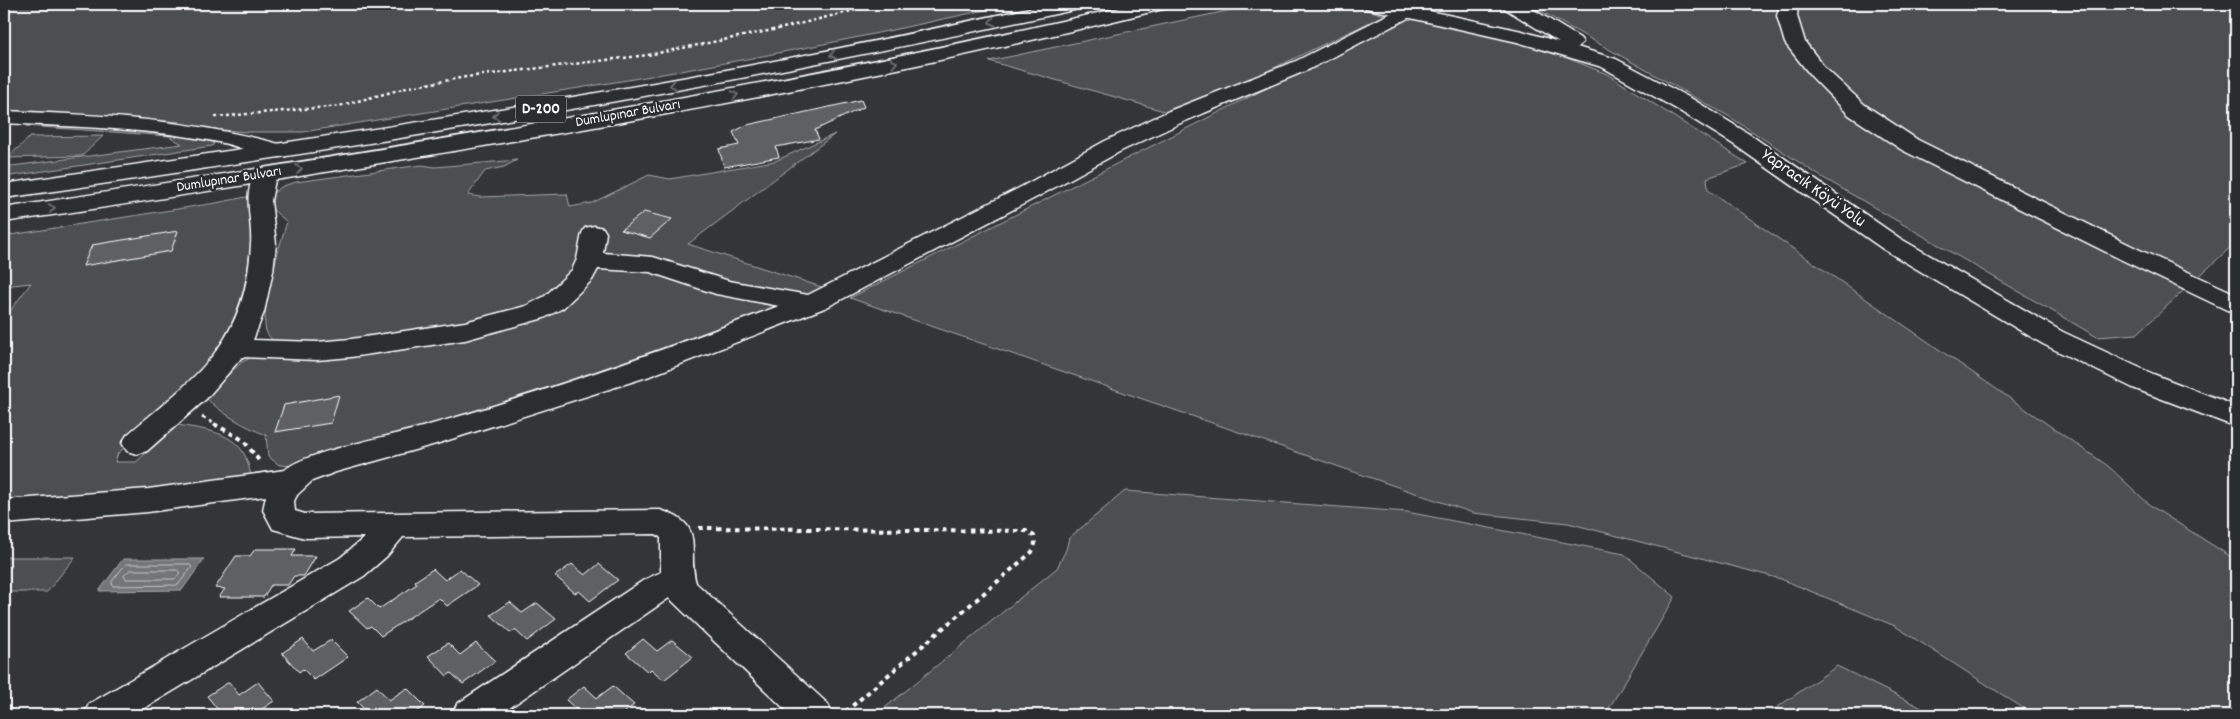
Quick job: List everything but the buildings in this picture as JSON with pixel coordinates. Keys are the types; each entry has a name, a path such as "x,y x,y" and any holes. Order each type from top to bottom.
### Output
{"main road":[{"name":"Dumlupınar Bulvarı","path":"4,190 278,151 531,110 801,62 1074,4"},
{"name":"Dumlupınar Bulvarı","path":"4,215 265,175 658,109 833,76 1058,28 1160,4"},
{"name":"Yapracık Köyü Yolu","path":"1373,4 1522,37 1609,63 1686,105 1741,139 1892,244 2054,338 2143,381 2236,417"},
{"path":"1511,4 1609,63"},
{"path":"1789,4 1787,16 1795,43 1818,72 1857,110 1919,149 2131,255 2236,304"},
{"path":"4,512 146,502 280,482 330,463 426,437 637,370 810,304 1029,192 1113,146 1177,116 1303,65 1407,11"},
{"path":"4,117 168,127 240,138 278,151"},
{"path":"137,443 205,383 233,348 243,332 257,288 264,248 259,201 265,175"},
{"path":"233,348 317,351 351,348 465,332 535,312 554,302 583,274 589,262 594,233"},
{"path":"589,262 620,261 653,265 725,288 810,304"},
{"path":"280,482 284,489 279,501 279,510 284,520 305,526 660,522 672,528 677,538 678,578 681,590 815,715"},
{"path":"102,715 352,567 376,547 395,525"},
{"path":"470,715 656,589 678,578"}],"path":[{"path":"209,117 339,106 410,88 466,78 648,55 783,28 878,4"},
{"path":"178,406 207,419 243,440 264,468 280,482"},
{"path":"672,528 1026,531 1034,536 1035,544 1028,556 841,715"}],"shaded area":[{"path":"4,4 1014,4 814,46 623,81 303,132 247,132 179,126 177,123 180,122 159,120 150,122 4,112"},
{"path":"1260,4 1343,4 1385,15 1236,86 1171,113 989,61"},
{"path":"1528,4 2236,4 2236,242 2137,334 2097,337 1820,176 1730,117"},
{"path":"1410,16 1547,50 1607,74 1748,164 1707,178 1708,190 2108,466 2151,506 2236,560 2236,715 2034,715 1895,626 1781,579 1568,523 1473,513 850,298"},
{"path":"41,123 177,134 212,141 214,144 212,146 4,177 4,167 182,144 169,136 26,126"},
{"path":"835,134 688,244 831,290 766,316 634,363 433,427 298,466 279,465 268,456 266,435 234,419 205,397 242,362 257,355 317,356 402,347 483,332 538,315 568,302 593,277 601,254 596,226 587,230 584,249 576,272 546,300 499,319 328,345 275,344 266,331 266,308 268,293 287,222 271,208 270,195 283,186 296,182 422,165 435,167 517,160 504,167 485,171 468,195 480,197 567,194 570,207 592,203 649,175 670,179 775,161"},
{"path":"103,136 82,156 7,158 30,137"},
{"path":"251,196 258,234 236,334 158,421 118,453 115,462 136,462 178,425 214,432 230,439 244,454 251,475 184,490 4,502 4,319 31,283 4,286 4,236"},
{"path":"1125,491 1407,512 1624,554 1675,597 1605,715 876,715 1057,568 1066,550 1069,538"},
{"path":"4,557 75,557 47,592 4,592"},
{"path":"1837,666 1936,715 1766,715"}],"water":[{"path":"123,559 204,559 182,590 99,591"}]}
